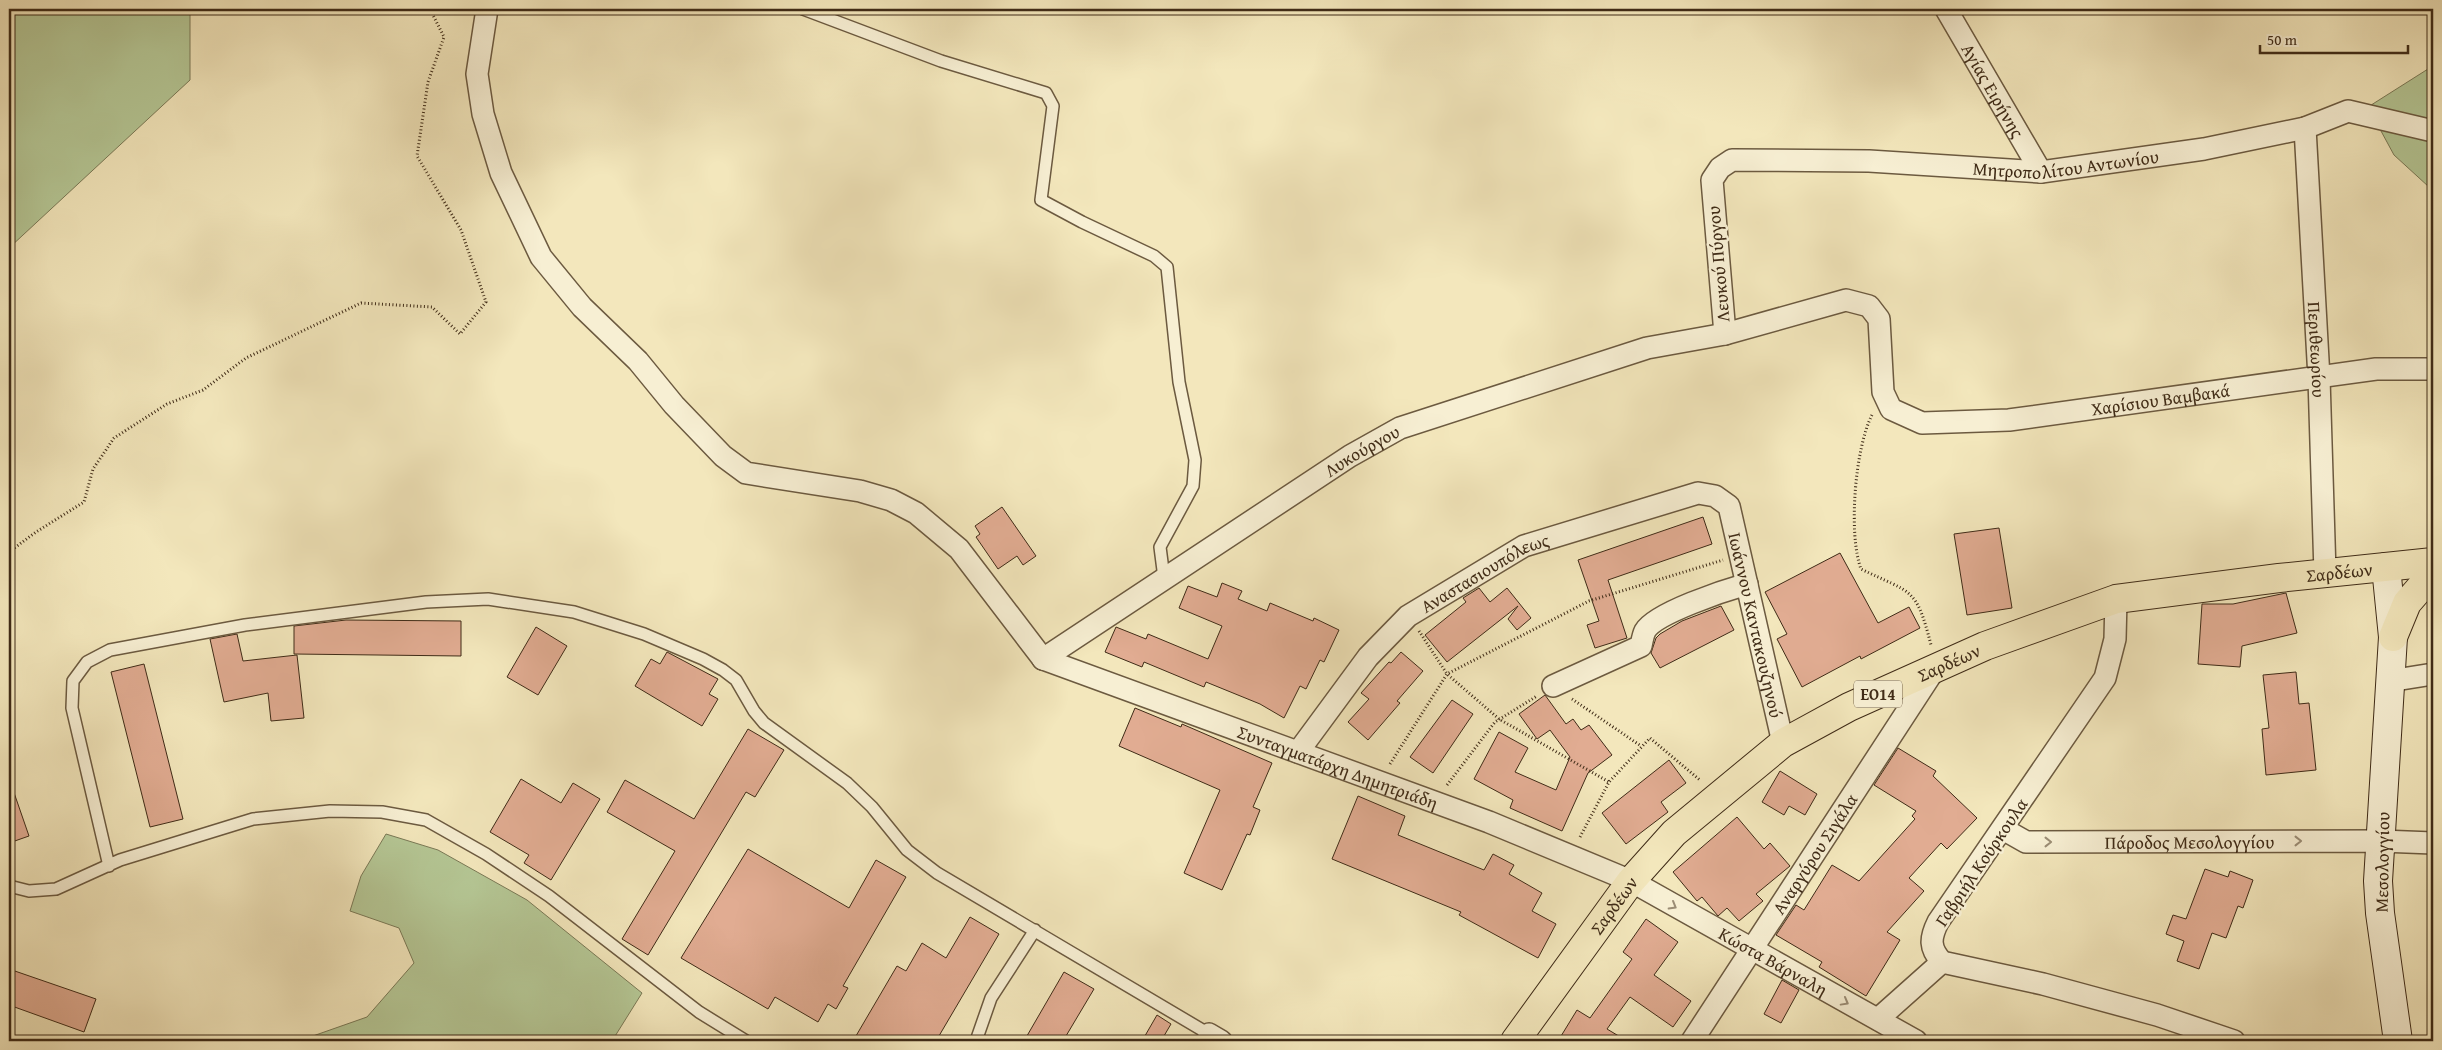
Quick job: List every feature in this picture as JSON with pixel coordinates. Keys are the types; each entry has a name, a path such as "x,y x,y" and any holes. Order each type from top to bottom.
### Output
{"main road":[{"name":"Σαρδέων","path":"1515,1041 1631,881 1674,833 1783,743 1849,708 1936,666 1985,646 2116,600 2325,573 2433,562"},
{"path":"2393,637 2407,603 2433,573"}],"street":[{"path":"487,9 477,74 483,114 501,173 541,257 582,307 638,361 674,405 722,456 746,473 860,491 891,500 916,513 959,549 1043,659"},
{"name":"Αγίας Ειρήνης","path":"1946,9 2041,172"},
{"name":"Μητροπολίτου Αντωνίου","path":"1712,193 1712,180 1720,168 1732,160 1869,161 2041,172 2204,149 2305,128 2348,111 2433,131"},
{"name":"Περιθεωρίου","path":"2305,128 2320,378 2325,573"},
{"name":"Λευκού Πύργου","path":"1712,193 1725,334"},
{"name":"Λυκούργου","path":"1043,659 1350,456 1400,428 1647,348 1725,334 1846,300 1869,306 1879,319 1887,400"},
{"name":"Χαρίσιου Βαμβακά","path":"1887,400 1922,423 2009,420 2129,402 2376,370 2433,369"},
{"name":"Αναστασιουπόλεως","path":"1298,752 1368,657 1408,616 1524,546 1698,493 1715,496 1729,506"},
{"name":"Ιωάννου Καντακουζηνού","path":"1729,506 1783,743"},
{"name":"Μεσολογγίου","path":"2377,568 2393,637 2381,841 2380,913 2398,1041"},
{"name":"Μεσολογγίου","path":"2377,568 2376,637 2389,681"},
{"path":"1553,686 1640,646 1645,630 1663,616 1713,594 1747,584"},
{"name":"Γαβριήλ Κούρκουλα","path":"1942,962 1931,946 1932,934 2105,678 2115,640 2116,600"},
{"name":"Συνταγματάρχη Δημητριάδη","path":"1043,659 1434,802 1631,881"},
{"name":"Αναργύρου Σιγάλα","path":"1692,1041 1936,666"},
{"path":"2389,681 2433,674"},
{"name":"Πάροδος Μεσολογγίου","path":"2003,828 2026,842 2381,841 2433,843"},
{"name":"Κώστα Βάρναλη","path":"1631,881 1752,951 1916,1041"},
{"path":"1878,1020 1942,962 2043,984 2157,1014 2234,1041"}],"lane":[{"path":"803,9 942,61 1046,93 1053,106 1041,200 1154,256 1168,267 1179,382 1195,460 1193,486 1160,546 1164,578"},
{"path":"109,866 72,708 73,681 87,662 110,650 245,625 426,602 488,599 574,612 644,634 723,670 736,680 754,711 764,723 847,783 872,807 907,850 937,873 1035,930 1211,1039"},
{"path":"9,886 29,891 56,890 109,866 254,819 330,810 382,812 426,820 486,854 549,896 699,1012 746,1041"},
{"path":"976,1041 991,998 1035,930"}],"path":[{"path":"9,552 36,532 84,502 93,469 114,438 167,404 203,390 246,358 361,303 432,307 460,334 486,302 461,230 417,156 428,82 444,37 430,9"},
{"path":"1887,400 1866,425 1859,451 1855,519 1857,556 1862,569 1899,585 1915,598 1922,614 1936,666"},
{"path":"1379,782 1447,674 1589,601 1741,555"},
{"path":"1408,616 1447,674 1499,720 1609,782"},
{"path":"1434,802 1499,720 1553,686 1641,746"},
{"path":"1570,855 1609,782 1650,738 1718,795"}],"green space":[{"path":"9,9 190,9 190,80 9,248"},
{"path":"2433,59 2433,187 2429,187 2394,155 2368,107 2428,69"},
{"path":"386,834 438,850 527,900 642,993 612,1041 305,1041 310,1037 367,1017 414,963 399,928 350,911 361,876"}],"building":[{"path":"1002,507 1036,556 1023,565 1017,556 998,569 976,537 980,534 975,526"},
{"path":"1703,517 1712,544 1608,580 1627,638 1595,648 1587,625 1599,621 1578,560"},
{"path":"1999,528 2012,608 1967,615 1954,534"},
{"path":"1840,553 1878,623 1909,607 1920,628 1861,659 1860,656 1802,687 1777,639 1787,634 1765,592"},
{"path":"1222,583 1242,591 1238,599 1267,611 1270,603 1313,621 1314,618 1339,630 1324,662 1320,660 1306,689 1300,686 1284,718 1260,704 1206,682 1204,687 1144,662 1142,667 1105,652 1116,627 1146,639 1148,634 1208,659 1222,626 1179,608 1188,586 1217,597"},
{"path":"1479,588 1490,602 1507,588 1531,618 1517,630 1508,619 1518,606 1447,662 1425,635 1466,602 1463,598"},
{"path":"2286,593 2297,633 2242,646 2240,667 2198,664 2202,604 2233,604"},
{"path":"1721,606 1734,630 1660,668 1651,653 1656,638 1682,621"},
{"path":"346,620 461,621 461,656 294,654 294,626"},
{"path":"536,627 567,646 538,695 507,677"},
{"path":"237,634 243,661 297,655 304,718 271,721 268,693 224,702 210,639"},
{"path":"667,652 718,679 709,694 718,699 702,726 635,686 651,659 660,664"},
{"path":"1401,652 1423,671 1397,701 1400,703 1368,740 1348,722 1369,699 1361,693 1389,662 1391,663"},
{"path":"144,664 183,819 150,827 111,672"},
{"path":"2296,672 2299,704 2309,703 2316,770 2266,775 2262,729 2269,728 2263,675"},
{"path":"1545,695 1566,724 1573,719 1581,730 1589,725 1612,755 1588,773 1562,831 1510,808 1513,800 1474,779 1499,732 1528,748 1515,772 1556,790 1570,757 1550,730 1537,739 1519,714"},
{"path":"1452,700 1473,714 1433,773 1410,757"},
{"path":"1135,708 1181,727 1182,724 1272,763 1253,807 1260,810 1250,835 1247,834 1222,890 1184,873 1220,790 1119,746"},
{"path":"748,729 784,750 755,797 746,792 648,955 622,939 675,851 607,812 625,780 694,819"},
{"path":"1898,748 1936,771 1933,776 1977,818 1947,849 1941,843 1909,878 1924,891 1887,932 1900,940 1866,996 1819,967 1822,962 1776,935 1796,905 1804,910 1832,865 1859,881 1915,819 1912,816 1916,811 1874,785"},
{"path":"1669,760 1686,783 1661,802 1668,812 1626,844 1602,813"},
{"path":"1780,771 1817,794 1805,815 1789,806 1784,815 1762,802"},
{"path":"521,779 561,803 573,783 600,799 551,880 524,863 529,855 490,832"},
{"path":"11,784 29,836 9,843 9,785"},
{"path":"1358,796 1405,816 1398,835 1484,870 1493,854 1514,865 1509,874 1542,893 1532,911 1556,924 1538,958 1459,915 1461,912 1332,859"},
{"path":"1737,817 1764,849 1770,843 1790,866 1756,894 1763,901 1739,921 1727,908 1718,916 1702,897 1697,901 1673,872"},
{"path":"748,849 849,908 876,860 906,877 843,986 848,988 836,1009 828,1004 818,1022 775,997 768,1009 681,958"},
{"path":"2205,869 2228,877 2230,871 2253,880 2243,908 2238,906 2226,938 2212,933 2199,969 2177,961 2184,941 2166,934 2173,915 2186,919"},
{"path":"970,917 999,934 936,1041 853,1041 897,966 906,971 922,943 946,958"},
{"path":"1646,919 1678,942 1654,975 1691,1001 1673,1027 1630,997 1607,1029 1627,1041 1558,1041 1577,1010 1590,1018 1632,959 1623,952"},
{"path":"9,969 96,999 84,1032 9,1005"},
{"path":"1064,972 1094,989 1063,1041 1024,1041"},
{"path":"1782,980 1799,990 1781,1023 1764,1014"},
{"path":"1157,1015 1171,1024 1161,1041 1142,1041"}]}
